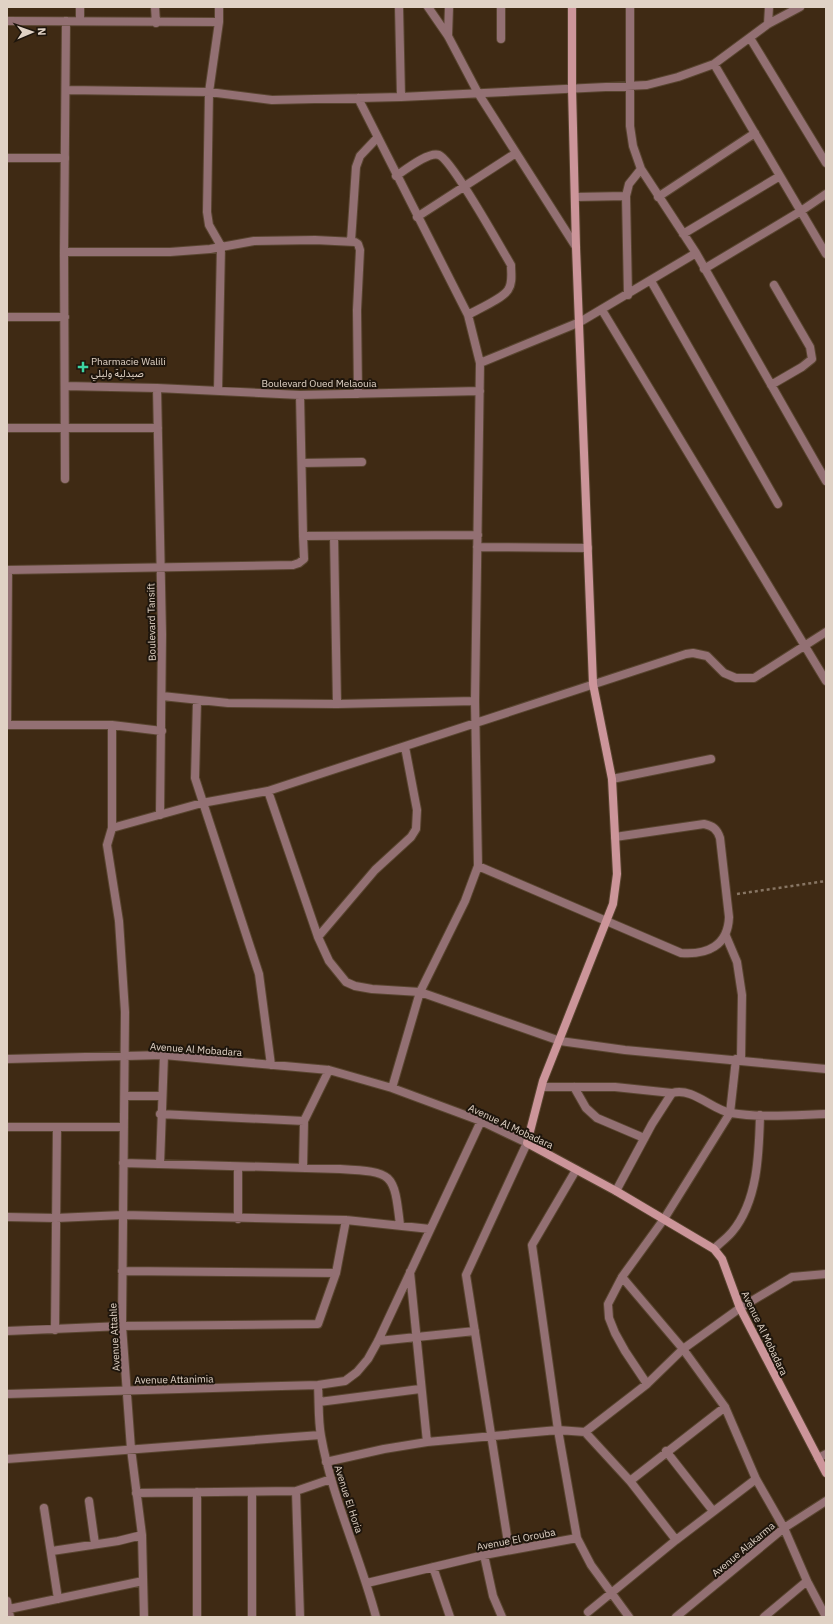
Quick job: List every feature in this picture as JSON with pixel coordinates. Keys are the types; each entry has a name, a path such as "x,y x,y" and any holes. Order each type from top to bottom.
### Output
{"street":[{"path":"80,7 80,21"},
{"path":"155,7 156,22"},
{"path":"218,391 221,246 209,224 207,212 209,92 219,22 219,7"},
{"path":"399,7 401,97"},
{"path":"428,7 448,36 478,93 576,247"},
{"path":"448,36 449,7"},
{"path":"501,7 501,39"},
{"path":"509,1550 466,1275 527,1143 542,1087 607,922 616,891 612,779 593,684 576,247 572,88 572,7"},
{"path":"630,7 630,126 633,146 641,170 696,253 826,481"},
{"path":"768,24 769,7"},
{"path":"67,90 209,92 272,100 401,97 629,86 662,82 714,64 768,24 800,7"},
{"path":"7,21 219,22"},
{"path":"65,479 64,252 67,90 66,21"},
{"path":"750,38 826,163"},
{"path":"714,64 826,254"},
{"path":"358,98 396,176 468,315 480,363 475,701 478,866 465,901 420,992 392,1088"},
{"path":"658,197 755,133"},
{"path":"351,241 356,167 360,156 377,138"},
{"path":"417,216 516,153"},
{"path":"396,176 429,155 439,154 444,158 464,186 511,265 512,278 508,290 468,315"},
{"path":"7,158 65,158"},
{"path":"628,295 626,196 629,184 641,170"},
{"path":"682,234 780,176"},
{"path":"704,269 801,211 826,194"},
{"path":"575,197 626,196"},
{"path":"64,252 170,252 254,241 351,241 358,244 360,250 358,394"},
{"path":"480,363 580,322 628,295 696,253"},
{"path":"651,281 778,504"},
{"path":"771,386 812,359 810,346 774,285"},
{"path":"602,310 826,681"},
{"path":"7,317 65,317"},
{"name":"Boulevard Oued Melaouia","path":"65,386 157,388 300,395 480,391"},
{"name":"Boulevard Tansift","path":"157,388 162,696 160,815"},
{"path":"162,730 112,725 7,725 7,570 299,563 302,561 304,556 300,395"},
{"path":"7,428 158,428"},
{"path":"302,463 362,462"},
{"path":"303,536 478,535"},
{"path":"334,536 337,704"},
{"path":"477,547 588,548"},
{"path":"112,828 202,803 268,791 405,748 593,684 693,653 707,656 724,673 736,678 754,678 826,632"},
{"path":"162,696 197,701 337,704 475,701"},
{"path":"197,701 195,778 259,974 271,1065"},
{"name":"Avenue Attahle","path":"112,725 112,828 107,845 119,921 124,983 125,1096 122,1326 131,1449 142,1535 144,1617"},
{"path":"318,937 375,870 411,837 416,829 417,810 405,748"},
{"path":"612,779 711,759"},
{"path":"268,791 318,937 329,961 346,982 355,986 372,989 420,992 560,1041 625,1050 826,1069"},
{"path":"615,837 704,824 711,825 716,829 720,838 729,917 726,936 737,962 742,995 739,1060 730,1113 664,1219 622,1277 608,1304 609,1318 625,1351 647,1384"},
{"path":"478,866 681,953 700,953 710,949 726,936"},
{"path":"160,1164 160,1114 164,1055"},
{"name":"Avenue Al Mobadara","path":"7,1059 164,1055 329,1070 392,1088 482,1121 527,1143 616,1191 714,1249 722,1259 740,1308 826,1473"},
{"path":"303,1168 304,1121 329,1070"},
{"path":"542,1087 638,1088 672,1093 678,1091 695,1096 730,1113 760,1115 826,1114"},
{"path":"574,1087 586,1108 597,1118 644,1138"},
{"path":"616,1191 644,1138 672,1093"},
{"path":"125,1096 161,1096"},
{"path":"160,1114 304,1121"},
{"path":"714,1249 732,1232 744,1214 751,1195 760,1148 760,1115"},
{"name":"Avenue Attanimia","path":"7,1394 127,1389 236,1388 318,1385 345,1381 357,1372 368,1359 378,1341 482,1121"},
{"path":"7,1127 124,1127"},
{"path":"54,1330 57,1127"},
{"path":"123,1163 361,1170 385,1175 394,1185 397,1196 400,1225"},
{"path":"238,1167 238,1219"},
{"path":"576,1170 532,1245 558,1430 577,1538 591,1565 630,1617"},
{"path":"7,1217 56,1218 123,1215 238,1219 346,1220 430,1229"},
{"path":"7,1331 122,1326 318,1324 336,1273 346,1220"},
{"path":"122,1271 336,1273"},
{"path":"410,1272 420,1389 427,1442"},
{"path":"326,1462 384,1449 427,1442 558,1430 585,1432 647,1384 683,1349 740,1308 792,1277 826,1274"},
{"path":"622,1277 683,1349 726,1407 756,1479 784,1528 807,1581 826,1617"},
{"path":"378,1341 475,1331"},
{"name":"Avenue El Horia","path":"318,1385 320,1435 326,1462 367,1583 376,1617"},
{"path":"319,1402 420,1389"},
{"path":"630,1481 666,1451 726,1407"},
{"path":"585,1432 630,1481 676,1540"},
{"path":"7,1459 320,1435"},
{"path":"666,1451 713,1511"},
{"path":"818,1458 826,1454"},
{"path":"136,1493 296,1492 331,1479"},
{"path":"588,1612 676,1540 756,1479"},
{"path":"197,1492 197,1617"},
{"path":"252,1492 252,1617"},
{"path":"296,1492 300,1617"},
{"path":"89,1501 95,1544"},
{"name":"Avenue Alakarma","path":"676,1617 784,1528 826,1501"},
{"path":"44,1508 52,1551 58,1599"},
{"path":"52,1551 142,1535"},
{"name":"Avenue El Orouba","path":"367,1583 484,1555 577,1538"},
{"path":"484,1555 493,1596 502,1617"},
{"path":"433,1567 450,1617"},
{"path":"7,1601 9,1613 58,1599 143,1581"},
{"path":"764,1617 807,1581"}],"path":[{"path":"726,895 826,881"}],"place":[{"name":"Pharmacie Walili صيدلية وليلي","path":"83,367"}]}
